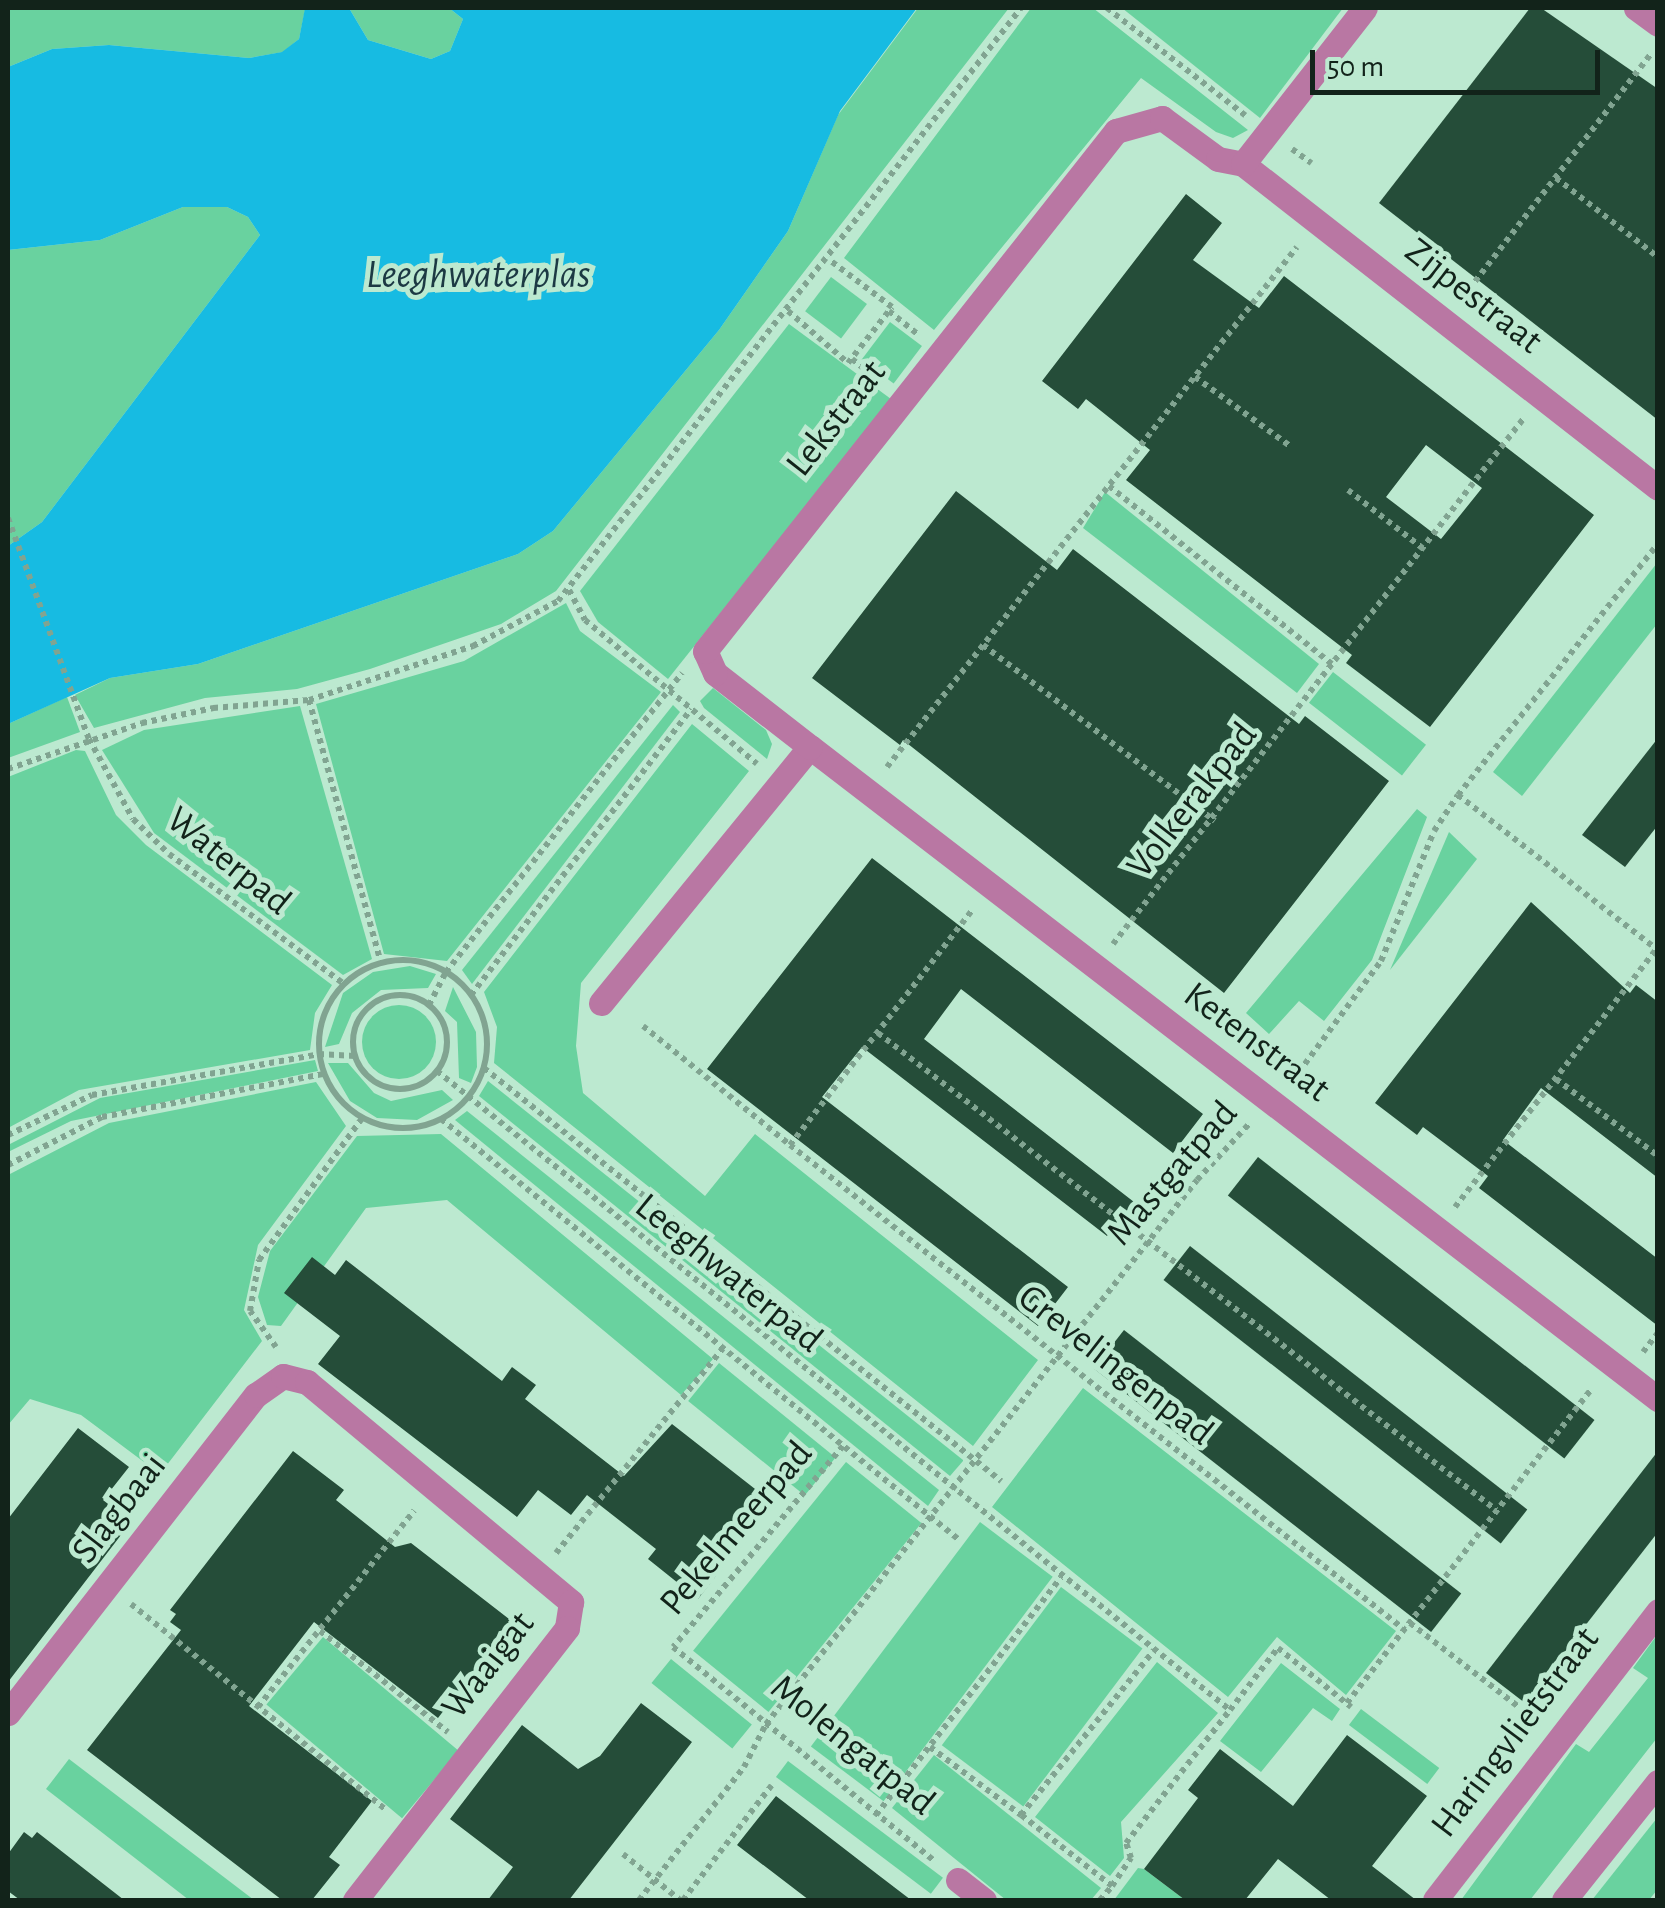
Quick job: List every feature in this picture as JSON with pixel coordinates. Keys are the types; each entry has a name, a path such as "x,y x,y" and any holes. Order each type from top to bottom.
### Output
{"street":[{"path":"1243,164 1364,8"},
{"path":"1636,8 1658,24"},
{"name":"Lekstraat","path":"705,650 1116,131 1162,118 1218,159 1243,164"},
{"name":"Zijpestraat","path":"1243,164 1658,488"},
{"path":"602,1003 810,747 715,673 705,650"},
{"name":"Ketenstraat","path":"810,747 1658,1398"},
{"name":"Waaigat","path":"295,1379 541,1572 571,1602 567,1628 355,1900"},
{"name":"Slagbaai","path":"8,1714 256,1395 295,1379"},
{"name":"Haringvlietstraat","path":"1436,1900 1557,1737 1658,1611"},
{"path":"1564,1900 1658,1782"},
{"path":"958,1880 984,1900"}],"path":[{"path":"8,769 90,740 214,708 309,700 472,646 568,590 1021,8"},
{"path":"1107,8 1311,163"},
{"path":"1444,322 1658,45"},
{"path":"1556,178 1658,257"},
{"path":"868,792 1316,222"},
{"path":"788,311 848,363 892,308 830,256"},
{"path":"1194,377 1290,446"},
{"name":"Volkerakpad","path":"1093,968 1215,822 1332,664 1426,551 1540,397"},
{"path":"1109,486 1332,664"},
{"path":"1348,490 1426,551"},
{"name":"Waterpad","path":"8,518 90,740 119,800 149,838 344,984"},
{"name":"Mastgatpad","path":"766,1724 955,1492 1148,1243 1238,1134 1274,1103 1381,961 1434,831 1458,795 1658,544"},
{"path":"568,590 585,620 758,764"},
{"path":"983,645 1215,822"},
{"path":"429,1005 446,972 668,690 705,650"},
{"path":"309,700 381,963"},
{"path":"472,995 691,709"},
{"path":"1438,1228 1657,949 1458,795"},
{"path":"790,1145 989,888"},
{"path":"414,961 446,972 472,995 486,1026 484,1068 467,1098 441,1119 399,1128 362,1118 340,1101 324,1074 319,1054 322,1020 344,984 381,963 414,961"},
{"path":"402,995 429,1005 447,1044 437,1071 413,1088 385,1087 364,1072 355,1056 357,1022 375,1002 402,995"},
{"name":"Grevelingenpad","path":"643,1026 1058,1356 1557,1737"},
{"path":"878,1032 1496,1510"},
{"path":"8,1135 92,1094 319,1054 355,1056"},
{"path":"484,1068 1001,1481"},
{"name":"Leeghwaterpad","path":"437,1071 1230,1710"},
{"path":"9,1162 102,1117 324,1074"},
{"path":"1556,1078 1658,1156"},
{"path":"295,1379 275,1342 250,1312 259,1260 362,1118"},
{"path":"441,1119 958,1538"},
{"path":"541,1572 723,1348"},
{"path":"1100,1900 1131,1858 1126,1843 1278,1648 1349,1705 1612,1362"},
{"name":"Pekelmeerpad","path":"673,1648 843,1446"},
{"path":"258,1706 433,1486"},
{"path":"876,1815 1061,1576"},
{"path":"108,1586 410,1830"},
{"path":"320,1631 472,1750"},
{"name":"Molengatpad","path":"673,1648 958,1880"},
{"path":"1021,1815 1154,1650"},
{"path":"639,1900 744,1767 766,1724"},
{"path":"930,1747 1112,1886"},
{"path":"623,1854 682,1900 772,1785"}],"green space":[{"path":"8,8 305,10 299,39 283,52 249,58 109,45 52,49 8,67"},
{"path":"349,8 449,8 463,19 450,51 431,59 368,40"},
{"path":"918,8 1009,8 556,591 501,624 370,669 297,689 205,698 94,728 75,695 110,678 198,664 518,554 553,531 719,330 788,231 838,115"},
{"path":"1031,8 1093,8 1248,130 1233,138 1216,132 1141,78 934,330 844,258"},
{"path":"1122,8 1343,8 1260,118"},
{"path":"183,207 227,207 248,217 260,235 42,522 8,546 8,250 100,240"},
{"path":"831,277 867,304 841,338 805,311"},
{"path":"890,322 922,346 894,384 862,360"},
{"path":"789,324 891,399 668,679 598,622 580,591"},
{"path":"1105,492 1319,664 1297,693 1083,528"},
{"path":"1657,563 1657,624 1522,796 1493,772"},
{"path":"566,603 580,631 661,692 447,961 384,954 316,704 464,661"},
{"path":"1333,672 1426,745 1402,775 1309,703"},
{"path":"713,688 766,730 772,744 767,759 704,708 700,701"},
{"path":"67,697 80,732 8,758 8,724"},
{"path":"673,705 680,712 472,984 462,970"},
{"path":"300,706 372,959 343,975 154,833 102,750 144,730"},
{"path":"692,724 749,771 581,983 576,1046 583,1093 705,1196 755,1134 1038,1360 973,1446 494,1063 497,1027 484,992"},
{"path":"76,750 85,751 116,815 146,845 332,985 315,1013 310,1050 79,1090 8,1128 8,777"},
{"path":"1417,809 1427,817 1372,960 1324,1021 1299,1001 1269,1034 1246,1013"},
{"path":"1449,832 1477,859 1390,970"},
{"path":"410,966 436,974 428,988 381,990 352,1013 339,1044 325,1047 343,993 373,972"},
{"path":"453,987 476,1032 477,1067 471,1083 459,1078 457,1022 445,1011"},
{"path":"399,1005 413,1007 425,1016 434,1028 434,1056 425,1068 413,1077 399,1079 385,1077 373,1068 364,1056 362,1042 364,1028 373,1016 385,1007"},
{"path":"315,1060 318,1071 71,1121 8,1152 8,1145 100,1098"},
{"path":"328,1063 348,1063 374,1093 391,1101 442,1090 453,1100 417,1120 377,1118 350,1101"},
{"path":"488,1081 963,1461 950,1476 479,1096"},
{"path":"316,1082 346,1126 258,1245 244,1310 262,1341 160,1474 81,1415 30,1399 8,1425 8,1175 109,1123"},
{"path":"467,1111 939,1490 928,1506 455,1120"},
{"path":"441,1134 713,1359 681,1395 447,1200 366,1208 281,1326 267,1325 258,1297 270,1251 357,1136"},
{"path":"719,1363 836,1457 805,1495 688,1401"},
{"path":"1083,1388 1396,1631 1346,1695 1277,1637 1228,1697 992,1507"},
{"path":"846,1462 921,1523 768,1712 693,1651"},
{"path":"980,1522 1053,1577 884,1801 811,1746"},
{"path":"1061,1587 1142,1648 1023,1807 942,1745"},
{"path":"1657,1635 1657,1738 1530,1900 1461,1900 1576,1744 1589,1752 1648,1678 1633,1668"},
{"path":"323,1637 459,1751 402,1818 266,1704"},
{"path":"671,1659 752,1724 732,1749 651,1683"},
{"path":"1157,1662 1218,1713 1121,1822 1124,1858 1110,1876 1035,1817"},
{"path":"1281,1663 1340,1709 1332,1721 1313,1708 1261,1772 1220,1741"},
{"path":"1361,1709 1439,1768 1427,1784 1349,1725"},
{"path":"934,1755 1101,1888 1091,1900 1006,1900 892,1808"},
{"path":"69,1759 254,1900 189,1900 46,1789"},
{"path":"788,1761 943,1878 931,1894 776,1777"},
{"path":"1657,1818 1657,1890 1649,1900 1592,1900"},
{"path":"1138,1868 1144,1869 1185,1900 1114,1900"}],"water":[{"name":"Leeghwaterplas","path":"305,8 349,8 368,40 431,59 450,51 463,19 449,8 917,8 840,111 788,231 719,330 553,531 518,554 198,664 110,678 8,724 8,546 42,522 260,235 248,217 227,207 183,207 100,240 8,250 8,67 52,49 109,45 249,58 282,52 299,39"}],"building":[{"path":"1530,8 1541,8 1658,89 1658,420 1379,203"},
{"path":"1186,194 1222,223 1193,260 1259,308 1284,276 1594,515 1430,727 1346,663 1352,655 1126,480 1150,450 1086,399 1078,409 1042,381","holes":["1426,445 1482,488 1441,539 1386,497"]},
{"path":"956,491 1057,570 1073,549 1299,724 1305,716 1389,781 1224,993 903,740 900,745 812,678"},
{"path":"1658,738 1658,825 1625,867 1582,835"},
{"path":"872,858 1203,1114 1173,1153 961,989 924,1039 1134,1202 1107,1236 862,1047 822,1097 1068,1287 1038,1326 707,1069"},
{"path":"1531,902 1630,993 1636,985 1658,1002 1658,1178 1541,1088 1503,1140 1658,1259 1658,1326 1479,1188 1488,1176 1423,1127 1417,1135 1375,1103"},
{"path":"1258,1157 1594,1420 1564,1458 1228,1196"},
{"path":"1190,1246 1527,1510 1501,1543 1164,1280"},
{"path":"312,1257 335,1275 346,1260 502,1381 512,1367 536,1385 525,1399 624,1476 672,1424 773,1503 698,1599 648,1559 656,1549 587,1495 571,1515 538,1490 517,1517 318,1364 340,1336 284,1293"},
{"path":"1124,1330 1461,1594 1431,1632 1094,1369"},
{"path":"78,1428 129,1467 103,1500 131,1522 8,1682 8,1519"},
{"path":"293,1451 344,1490 336,1500 395,1547 411,1543 522,1629 484,1679 473,1672 438,1718 314,1622 249,1706 372,1801 329,1857 340,1865 312,1900 282,1900 87,1750 181,1630 170,1622 176,1614 170,1610"},
{"path":"1658,1451 1658,1532 1525,1703 1486,1673"},
{"path":"641,1703 692,1742 569,1900 488,1900 513,1867 450,1819 522,1725 578,1769 600,1756"},
{"path":"1347,1735 1427,1796 1372,1866 1416,1900 1331,1900 1278,1859 1245,1900 1185,1900 1144,1869 1198,1798 1188,1790 1220,1749 1293,1806"},
{"path":"776,1796 911,1900 809,1900 737,1845"},
{"path":"24,1832 32,1838 37,1832 124,1900 20,1900 8,1891 8,1854"}]}
